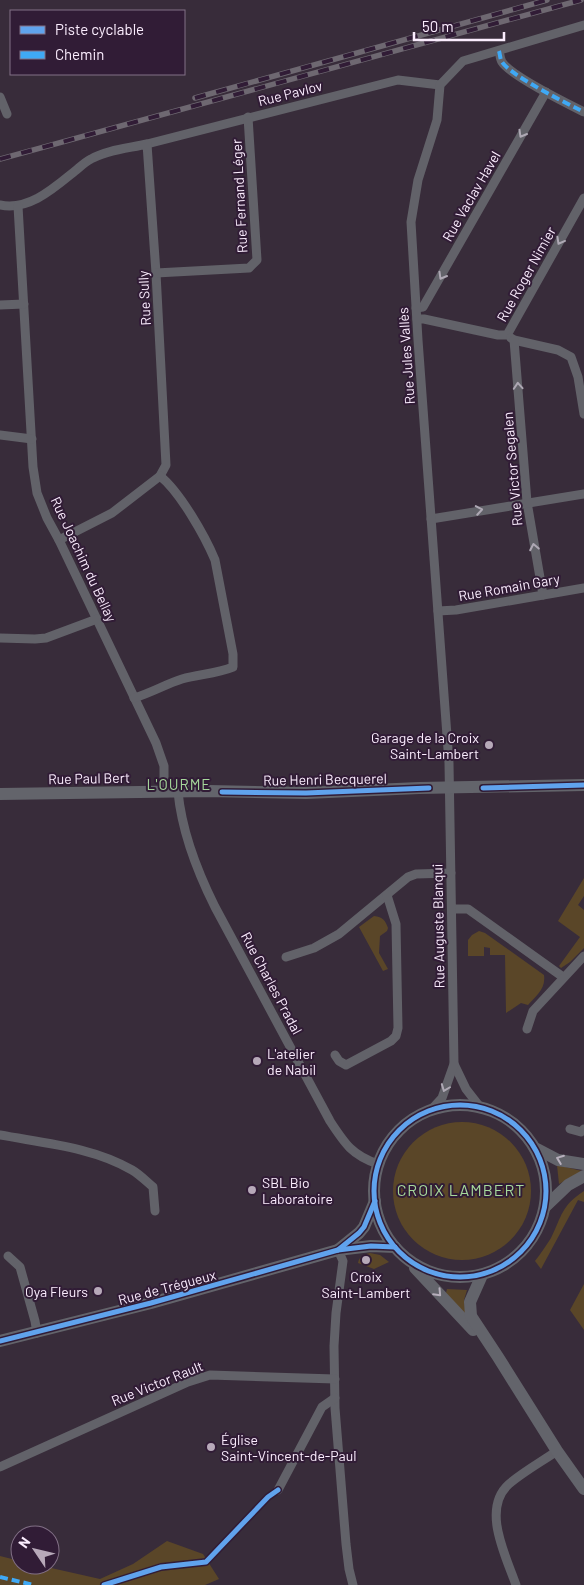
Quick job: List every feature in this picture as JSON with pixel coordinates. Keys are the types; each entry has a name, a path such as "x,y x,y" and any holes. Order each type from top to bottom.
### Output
{"main road":[{"name":"Rue Henri Becquerel","path":"178,792 306,793 584,785"},
{"name":"Rue Paul Bert","path":"0,794 178,792"},
{"path":"405,1257 428,1271 455,1277 482,1275 502,1267 519,1254 532,1238 542,1219 546,1206 545,1175 537,1149 510,1120 491,1110 480,1107 456,1105 431,1110 408,1122 390,1141 378,1164 374,1183 375,1201 381,1226 395,1247 498,1357"},
{"path":"537,1149 558,1160 584,1164"},
{"path":"546,1206 568,1185 584,1176"},
{"name":"Rue de Trégueux","path":"338,1250 364,1227 375,1201"},
{"name":"Rue de Trégueux","path":"0,1342 220,1284 338,1250 371,1246 395,1247"},
{"path":"482,1275 470,1302 471,1316 557,1451 584,1489"}],"street":[{"path":"440,85 464,61 584,25"},
{"path":"499,50 502,62 510,70 584,112"},
{"name":"Rue Pavlov","path":"147,144 398,80 440,85"},
{"name":"Rue Jules Vallès","path":"440,85 437,120 418,180 411,222 449,763 449,788"},
{"name":"Rue Vaclav Havel","path":"416,308 423,307 546,92"},
{"path":"0,97 7,114"},
{"name":"Rue Fernand Léger","path":"156,273 249,268 257,260 248,117"},
{"path":"0,205 18,206 36,199 52,190 91,159 147,144"},
{"name":"Rue Sully","path":"147,144 166,456 166,465 160,476"},
{"name":"Rue Roger Nimier","path":"417,319 511,337 584,198"},
{"name":"Rue Joachim du Bellay","path":"18,206 33,467 37,493 156,743 164,766 164,792"},
{"path":"0,305 24,304"},
{"path":"511,337 558,350 571,357 578,377 584,414"},
{"name":"Rue Victor Segalen","path":"511,337 527,502 543,595"},
{"path":"0,435 32,439"},
{"path":"59,540 112,513 160,476 175,491 210,548 215,560 233,654 233,667 222,672 182,679 146,695 134,698"},
{"path":"431,519 584,494"},
{"name":"Rue Romain Gary","path":"438,611 456,610 584,588"},
{"path":"0,638 35,640 46,638 97,619"},
{"name":"Rue Auguste Blanqui","path":"431,1110 442,1098 454,1064 449,788"},
{"name":"Rue Charles Pradal","path":"178,792 181,816 201,880 215,907 335,1129 345,1144 361,1158 378,1164"},
{"path":"286,957 314,948 339,934 408,877 416,874 451,873"},
{"path":"335,1055 339,1061 346,1064 391,1041 396,1036 398,1028 396,924 387,895"},
{"path":"452,908 468,909 564,976"},
{"path":"527,1029 533,1011 584,956"},
{"name":"Rue Auguste Blanqui","path":"454,1064 466,1089 480,1107"},
{"path":"570,1129 581,1132 584,1129"},
{"path":"0,1135 92,1153 116,1161 134,1171 153,1187 155,1211"},
{"path":"338,1250 343,1261 334,1346 335,1398 346,1544 353,1585"},
{"path":"8,1256 20,1267 37,1333"},
{"name":"Rue Victor Rault","path":"0,1467 188,1382 210,1374 335,1379"},
{"path":"278,1490 322,1407 335,1398"},
{"path":"516,1585 498,1533 496,1519 497,1503 509,1484 557,1451"}],"shaded area":[{"path":"584,878 584,896 578,905 584,910 584,948 561,968 559,966 580,937 558,921"},
{"path":"374,916 383,919 388,928 380,936 379,953 388,969 383,971 359,927"},
{"path":"479,931 485,933 544,975 542,988 528,1005 521,1003 506,1013 505,955 490,955 490,948 484,947 484,956 468,956 468,940"},
{"path":"462,1122 488,1127 511,1142 526,1165 531,1191 526,1217 511,1240 488,1255 462,1260 436,1255 413,1240 398,1217 393,1191 398,1165 413,1142 436,1127"},
{"path":"557,1165 582,1171 559,1184"},
{"path":"584,1191 584,1202 578,1200 541,1269 535,1261 551,1238 566,1207 576,1196"},
{"path":"370,1253 380,1255 389,1262 374,1269 358,1263 361,1257"},
{"path":"584,1284 584,1330 570,1310"},
{"path":"447,1289 467,1290 464,1300 466,1315 446,1293"},
{"path":"167,1541 203,1554 219,1579 205,1585 0,1585 0,1556 10,1558 10,1575 60,1575 60,1570 100,1579 133,1564"}],"railway":[{"path":"195,98 547,0"},
{"path":"0,159 581,0"}],"marked path":[{"path":"499,51 502,62 516,75 584,112"},
{"path":"0,1577 34,1585"}],"cycle path":[{"path":"483,788 584,785"},
{"path":"222,792 306,793 429,788"},
{"path":"460,1105 477,1107 493,1112 521,1130 539,1158 544,1174 546,1191 544,1208 539,1224 521,1252 493,1270 477,1275 460,1277 443,1275 427,1270 399,1252 381,1224 376,1208 374,1191 376,1174 381,1158 399,1130 427,1112 443,1107 460,1105"},
{"path":"338,1250 364,1227 375,1201"},
{"path":"0,1341 151,1303 338,1250 371,1246 395,1247"},
{"path":"104,1585 161,1567 206,1562 268,1497 278,1490"}],"place":[{"name":"Garage de la Croix Saint-Lambert","path":"489,745"},
{"name":"L'atelier de Nabil","path":"257,1061"},
{"name":"SBL Bio Laboratoire","path":"252,1190"},
{"name":"Croix Saint-Lambert","path":"366,1260"},
{"name":"Oya Fleurs","path":"98,1291"},
{"name":"Église Saint-Vincent-de-Paul","path":"211,1447"}],"district":[{"name":"L'OURME","path":"179,784"},
{"name":"CROIX LAMBERT","path":"461,1189"}]}
